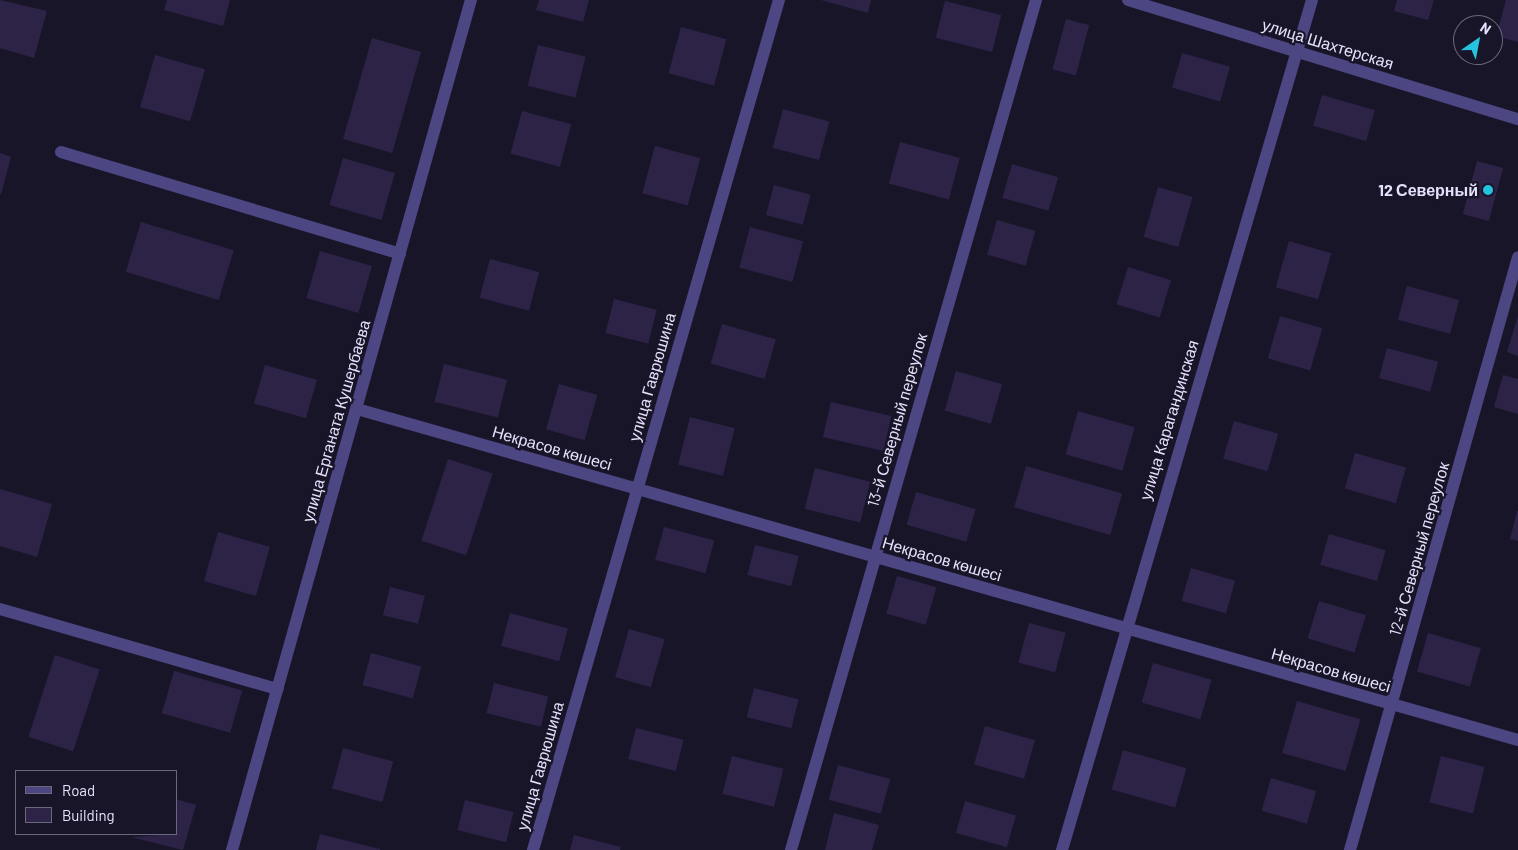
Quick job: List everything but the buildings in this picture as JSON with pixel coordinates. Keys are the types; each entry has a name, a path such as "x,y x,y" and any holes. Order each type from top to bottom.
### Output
{"street":[{"name":"улица Ерганата Кушербаева","path":"232,850 471,0"},
{"name":"улица Гаврюшина","path":"533,850 779,0"},
{"name":"13-й Северный переулок","path":"791,850 1036,0"},
{"name":"улица Шахтерская","path":"1128,0 1518,119"},
{"name":"улица Карагандинская","path":"1062,850 1124,628 1312,0"},
{"path":"61,152 400,254"},
{"name":"12-й Северный переулок","path":"1350,850 1518,257"},
{"name":"Некрасов көшесі","path":"357,409 1518,740"},
{"path":"0,609 278,689"}],"place":[{"name":"12 Северный","path":"1488,190"}]}
